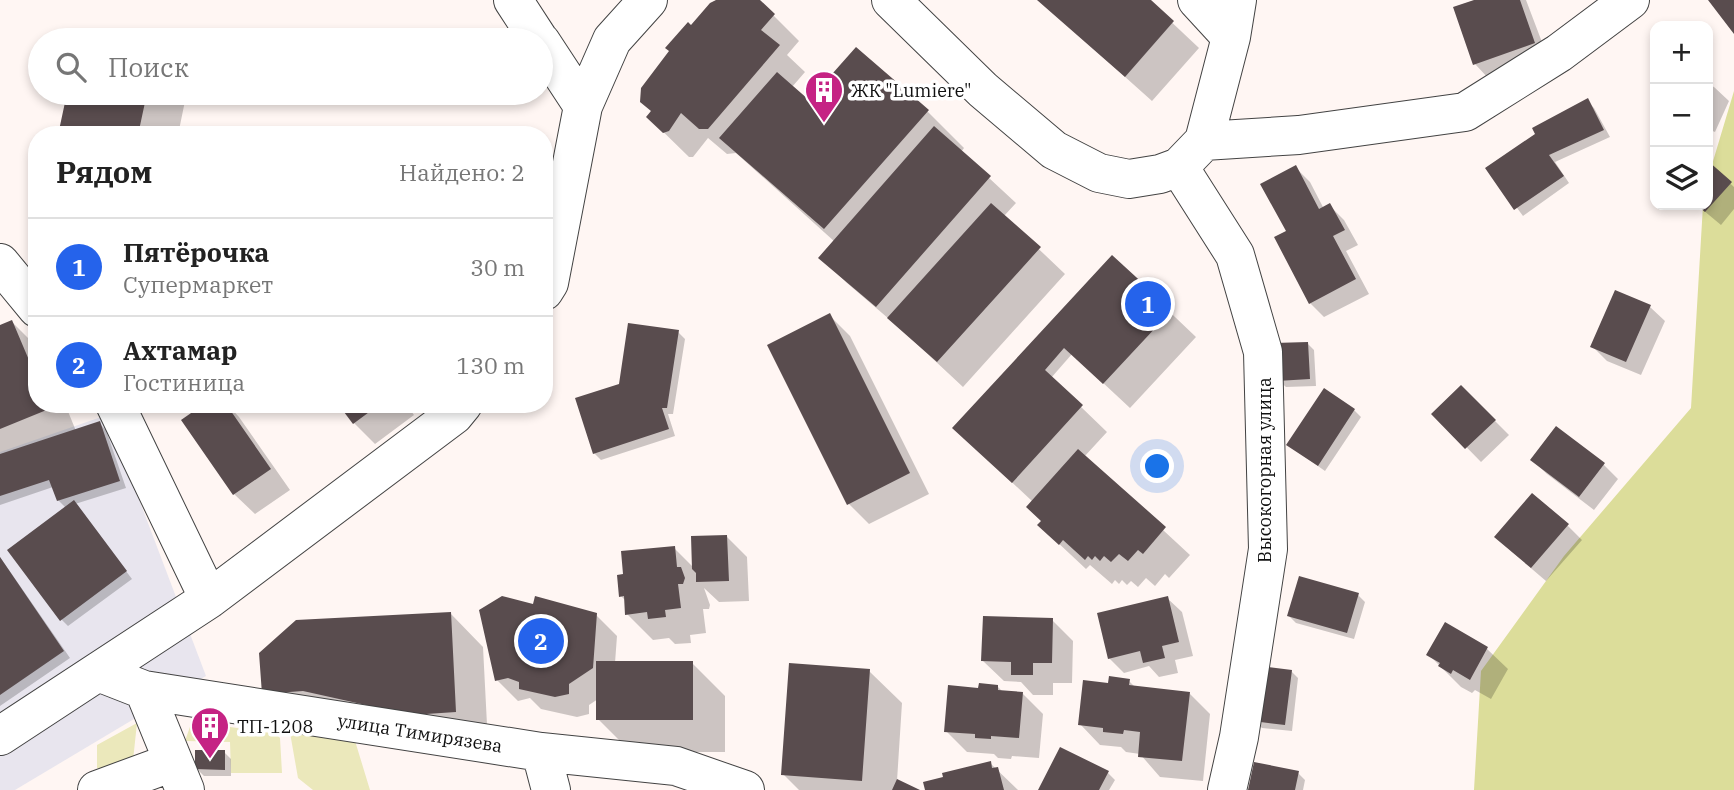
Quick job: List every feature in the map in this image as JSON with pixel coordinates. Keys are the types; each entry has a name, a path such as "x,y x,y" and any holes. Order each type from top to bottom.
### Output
{"street":[{"path":"513,0 531,28"},
{"path":"553,262 583,106 612,40 648,0"},
{"path":"891,0 982,90 1054,150 1099,173 1129,179 1160,174 1191,154 1299,135 1465,112 1559,53 1630,0"},
{"path":"1197,0 1231,37"},
{"path":"1191,154 1231,37 1237,0"},
{"path":"553,61 583,106"},
{"name":"Высокогорная улица","path":"1191,154 1235,255 1263,352 1268,549 1239,737 1227,790"},
{"path":"0,263 28,296"},
{"path":"119,413 209,598"},
{"path":"0,736 209,598 456,413"},
{"name":"улица Тимирязева","path":"98,672 144,690 541,752 676,766 745,790"},
{"path":"97,790 179,776 144,690"},
{"path":"541,752 551,790"}],"shaded area":[{"path":"107,415 206,676 15,790 0,790 0,452"},
{"path":"192,721 276,734 280,738 282,773 231,773 230,742 185,741"},
{"path":"137,723 132,770 97,768 97,745"},
{"path":"289,727 352,731 370,790 313,790 298,778"}],"green space":[{"path":"1734,91 1734,790 1474,790 1481,671 1564,556 1691,408 1703,210 1713,210 1713,161"}],"building":[{"path":"716,0 760,0 775,14 761,30 780,45 708,129 699,129 681,113 669,131 663,133 646,117 651,111 640,102 641,88 669,51 665,48 688,22 691,25 710,3"},
{"path":"1037,0 1151,0 1174,21 1125,77"},
{"path":"1474,0 1520,0 1535,43 1473,65 1453,7"},
{"path":"1708,0 1734,0 1734,34"},
{"name":"ЖК \"Lumiere\"","path":"856,47 929,110 824,229 719,138 777,72 809,100"},
{"path":"1588,98 1604,130 1549,155 1564,176 1514,210 1485,168 1535,134 1532,128"},
{"path":"64,105 144,105 140,126 60,126"},
{"path":"934,126 991,176 876,307 818,258"},
{"path":"1296,165 1319,209 1330,203 1345,230 1333,236 1356,279 1309,304 1274,237 1286,231 1260,184"},
{"path":"1713,165 1732,182 1713,203"},
{"path":"991,203 1041,247 937,362 887,318"},
{"path":"1112,255 1172,310 1103,384 1064,348 1045,370 1083,405 1012,483 952,428"},
{"path":"28,269 28,288 24,287"},
{"path":"1615,290 1651,305 1626,362 1590,347"},
{"path":"830,313 910,473 847,505 767,345"},
{"path":"12,320 28,358 28,413 39,413 0,429 0,325"},
{"path":"628,323 679,330 667,408 662,408 669,429 593,454 575,398 619,384"},
{"path":"1308,342 1310,379 1277,381 1274,343"},
{"path":"1461,385 1496,420 1465,449 1431,414"},
{"path":"1324,388 1355,409 1318,466 1286,445"},
{"path":"191,413 232,413 271,469 233,495 181,420"},
{"path":"345,413 368,413 353,424"},
{"path":"100,421 120,481 57,501 49,480 0,496 0,454"},
{"path":"1556,426 1605,463 1579,497 1530,460"},
{"path":"1078,449 1166,527 1143,554 1138,550 1128,561 1119,554 1111,562 1104,556 1100,561 1095,556 1092,560 1088,556 1085,560 1063,540 1059,545 1037,525 1041,521 1026,507"},
{"path":"1532,493 1569,524 1531,568 1494,537"},
{"path":"74,500 127,571 60,621 7,550"},
{"path":"727,535 729,581 696,582 696,573 692,569 691,536"},
{"path":"675,546 677,567 681,567 685,578 683,584 678,584 681,608 665,610 666,617 648,619 647,612 625,615 624,596 619,597 617,575 623,574 621,551"},
{"path":"0,557 64,651 0,695"},
{"path":"1299,576 1359,593 1347,633 1287,616"},
{"path":"502,596 533,604 535,596 597,613 593,668 569,684 569,694 555,697 519,689 519,682 508,678 495,681 479,610"},
{"path":"1168,596 1179,642 1162,646 1165,658 1143,663 1140,651 1108,659 1097,613"},
{"path":"451,612 456,712 411,715 303,691 262,694 259,653 296,620"},
{"path":"983,616 1053,618 1052,663 1033,663 1033,675 1011,675 1011,662 981,661"},
{"path":"1445,622 1488,647 1470,680 1453,670 1451,674 1438,666 1440,663 1426,655"},
{"path":"596,661 693,661 693,720 596,720"},
{"path":"789,663 870,669 862,781 781,775"},
{"path":"1260,666 1292,670 1285,725 1253,721"},
{"path":"1109,676 1130,679 1129,685 1190,692 1182,761 1138,757 1140,732 1103,732 1103,728 1078,725 1083,680 1108,683"},
{"path":"979,683 998,685 998,690 1023,692 1019,738 975,738 975,734 944,732 948,685 978,688"},
{"path":"1060,747 1109,771 1099,790 1038,790"},
{"name":"ТП-1208","path":"195,750 225,750 225,770 195,769"},
{"path":"991,761 992,768 998,767 1004,790 925,790 923,782 943,777 942,773"},
{"path":"1254,762 1299,771 1295,790 1248,790"},
{"path":"897,779 920,790 892,790"}],"place":[{"name":"ЖК \"Lumiere\"","path":"824,124"},
{"name":"Пятёрочка","path":"1148,304"},
{"name":"Ахтамар","path":"541,641"},
{"name":"ТП-1208","path":"210,760"}]}
